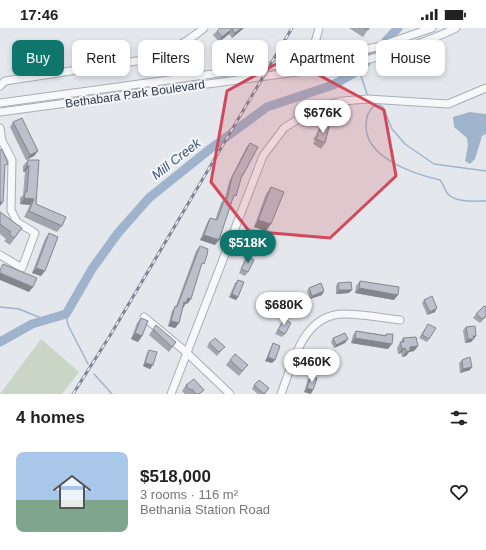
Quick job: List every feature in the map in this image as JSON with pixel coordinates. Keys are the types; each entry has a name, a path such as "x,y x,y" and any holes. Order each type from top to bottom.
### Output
{"street":[{"path":"0,86 6,81 161,56 177,48 204,28"},
{"path":"316,40 319,28"},
{"name":"Bethabara Park Boulevard","path":"368,60 415,46 456,28"},
{"name":"Bethabara Park Boulevard","path":"368,49 429,29"},
{"name":"Bethabara Park Boulevard","path":"0,103 276,65"},
{"name":"Bethabara Park Boulevard","path":"0,112 276,74"},
{"path":"171,394 263,156 284,128 316,108 342,101 368,99 448,104 486,88"},
{"path":"0,128 1,141 12,160 11,210 17,222 35,233 22,268 0,255"},
{"path":"281,394 302,342 310,328 322,320 344,314 400,320"},
{"path":"144,317 186,352 230,394"}],"highlighted area":[{"path":"287,58 384,110 396,176 330,238 249,231 211,182 227,91"}],"green space":[{"path":"41,339 79,372 62,394 0,394"}],"water":[{"path":"470,112 486,114 486,134 482,136 475,159 470,164 465,161 468,146 467,138 454,127 453,117"}],"building":[{"path":"220,28 242,28 235,33 232,29 222,37 217,31"},
{"path":"22,118 38,151 30,155 13,122"},
{"path":"323,124 329,127 325,143 316,139 317,134"},
{"path":"250,143 258,147 242,175 236,196 234,195 219,240 204,235 210,218 217,220 225,198 227,199 232,177"},
{"path":"2,149 8,164 5,165 3,202 0,202 0,150"},
{"path":"28,160 39,160 36,204 66,217 62,226 29,211 34,199 24,198 25,192 27,192"},
{"path":"271,187 284,192 271,224 258,220"},
{"path":"0,212 22,228 14,238 9,234 11,232 0,224"},
{"path":"49,233 58,237 45,271 36,268"},
{"path":"200,246 208,249 207,255 204,264 202,263 191,299 188,298 186,303 184,302 179,323 171,321 175,306 177,307"},
{"path":"247,257 254,260 248,272 241,269"},
{"path":"3,264 37,278 33,287 0,273"},
{"path":"238,280 244,282 238,297 232,294"},
{"path":"360,281 399,287 398,295 359,288"},
{"path":"351,282 352,290 339,290 338,283"},
{"path":"321,283 324,291 312,296 309,288"},
{"path":"432,296 437,308 430,312 424,300"},
{"path":"298,298 303,304 294,313 289,308"},
{"path":"484,306 486,307 486,316 482,319 476,314"},
{"path":"141,318 148,321 142,336 135,333"},
{"path":"284,319 291,323 285,334 278,330"},
{"path":"428,324 436,328 429,339 422,335"},
{"path":"156,325 176,342 172,347 153,329"},
{"path":"475,326 476,336 473,336 474,339 468,339 466,327"},
{"path":"356,331 386,336 386,334 393,334 392,344 355,338"},
{"path":"345,333 348,339 336,345 333,338"},
{"path":"416,337 418,346 410,347 410,351 406,351 405,348 402,349 400,342 404,342 403,338"},
{"path":"215,338 225,347 219,352 209,343"},
{"path":"273,343 280,346 275,360 268,357"},
{"path":"149,350 157,352 153,365 145,363"},
{"path":"321,352 329,355 325,363 328,364 326,368 316,364"},
{"path":"235,354 248,365 242,371 230,360"},
{"path":"470,357 472,367 463,369 462,360"},
{"path":"311,376 317,378 313,390 307,388"},
{"path":"194,379 204,390 199,394 196,394 192,389 190,390 186,385"},
{"path":"259,380 269,388 264,394 254,385"}],"waterway":[{"name":"Mill Creek","path":"0,342 32,324 66,314 92,269 118,233 149,198 210,149 267,107 333,85 359,70 398,28"},
{"path":"361,76 367,94"},
{"path":"486,171 434,164 405,144 392,129 383,107 380,105 374,106 369,112 366,122 368,137 373,147 382,155 405,169 440,180 451,197 466,201 486,201"},
{"path":"0,307 19,309 46,320"},
{"path":"66,314 68,325 88,364"},
{"path":"94,374 112,394"}],"railway":[{"path":"73,394 111,334 292,28"}]}
